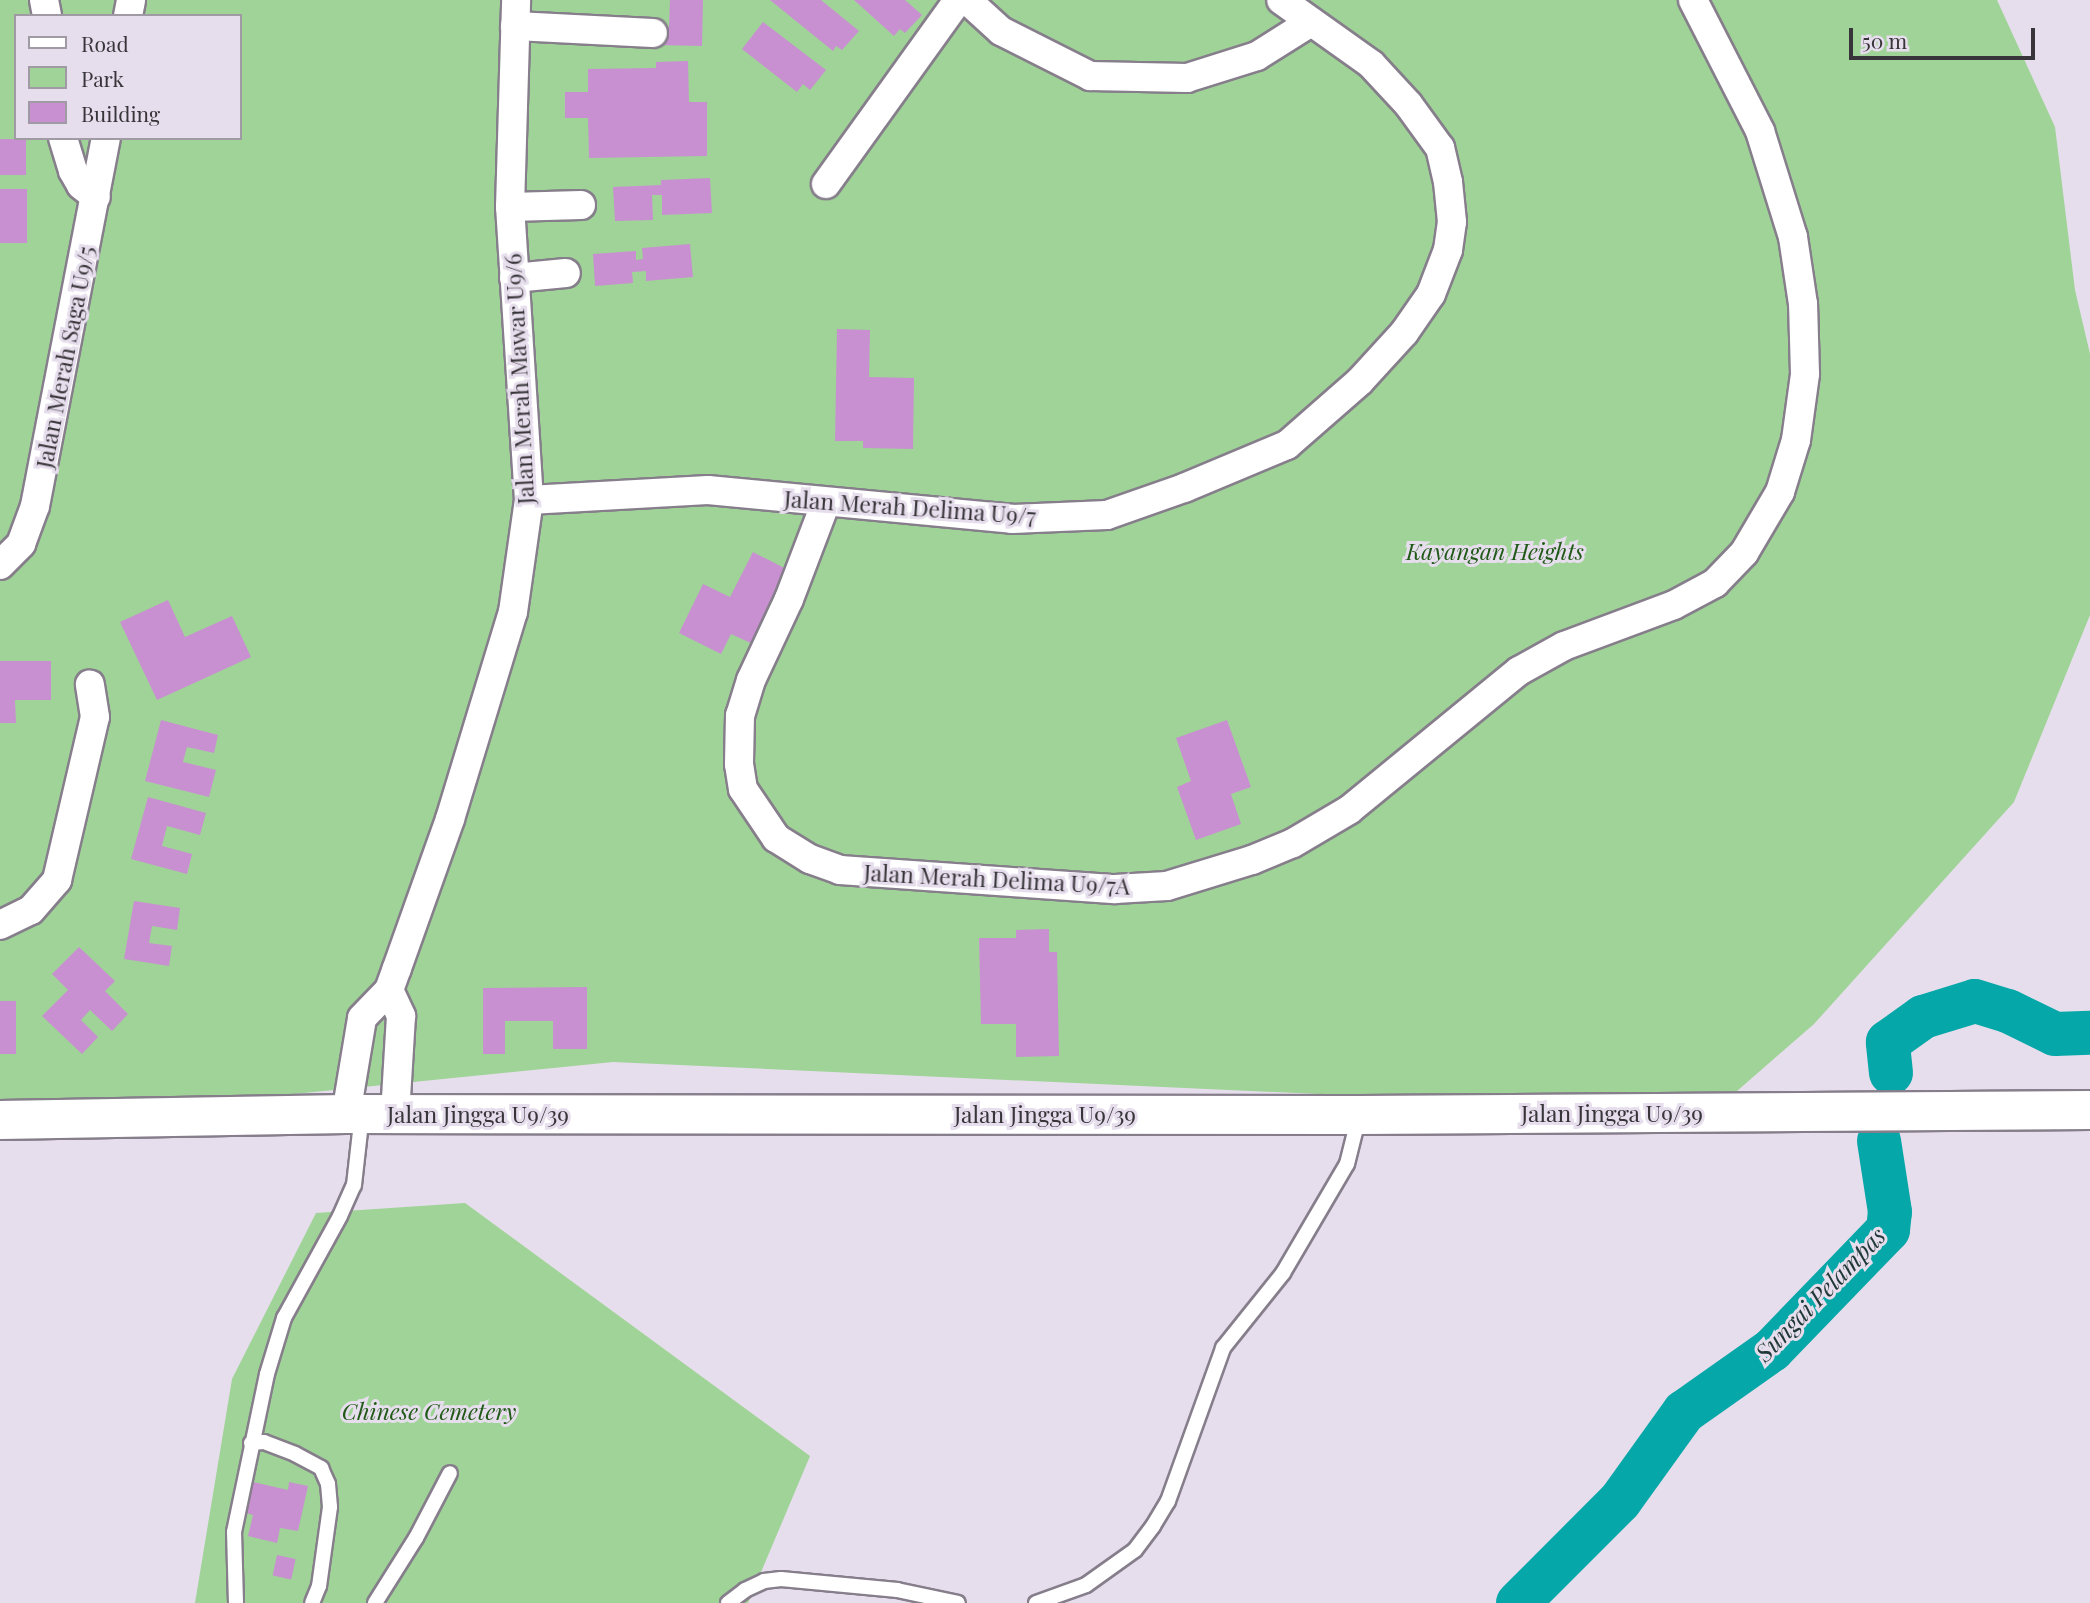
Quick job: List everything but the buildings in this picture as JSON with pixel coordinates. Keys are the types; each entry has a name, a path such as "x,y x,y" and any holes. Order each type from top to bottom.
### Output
{"street":[{"path":"826,184 958,0"},
{"path":"967,0 1001,31 1090,76 1186,78 1257,56 1311,22"},
{"name":"Jalan Merah Delima U9/7","path":"529,500 708,491 1012,519 1107,515 1184,488 1287,444 1360,382 1404,333 1431,294 1448,250 1452,222 1448,182 1440,148 1408,104 1371,64 1281,0"},
{"name":"Jalan Merah Delima U9/7A","path":"827,502 789,599 751,680 740,715 739,764 743,789 776,838 810,859 840,870 1115,889 1167,886 1252,860 1304,836 1349,810 1519,671 1564,646 1674,605 1715,583 1744,553 1780,492 1796,440 1805,374 1803,304 1793,237 1760,131 1693,0"},
{"path":"515,13 653,33"},
{"name":"Jalan Merah Mawar U9/6","path":"389,990 450,819 513,612 529,500 510,207 515,13"},
{"path":"64,140 73,171 81,185 96,197"},
{"name":"Jalan Merah Saga U9/5","path":"0,565 21,544 35,506 106,140"},
{"path":"510,207 581,205"},
{"path":"514,278 566,273"},
{"path":"0,925 31,910 57,880 95,717 90,684"},
{"path":"389,990 401,1016 368,1114 362,1018 389,990"},
{"name":"Jalan Jingga U9/39","path":"0,1120 368,1114 1360,1115 2090,1110"}],"lane":[{"path":"236,1603 234,1532 251,1443 284,1318 354,1185 368,1114"},
{"path":"1036,1603 1086,1585 1135,1550 1153,1526 1168,1501 1223,1348 1283,1273 1341,1175 1347,1164 1360,1115"},
{"path":"251,1443 264,1442 295,1454 321,1468 328,1484 330,1507 318,1586 312,1603"},
{"path":"374,1603 416,1538 450,1473"},
{"path":"728,1603 755,1585 781,1579 897,1590 958,1603"}],"green space":[{"name":"Kayangan Heights","path":"0,0 1997,0 2055,127 2075,290 2090,354 2090,615 2014,802 1814,1024 1713,1112 613,1062 44,1119 0,1120"},
{"name":"Chinese Cemetery","path":"465,1203 810,1456 748,1603 195,1603 232,1379 316,1213"}],"waterway":[{"name":"Sungai Pelampas","path":"1891,1073 1888,1042 1923,1017 1975,1001 2008,1011 2055,1034 2090,1033"},
{"name":"Sungai Pelampas","path":"1518,1603 1620,1501 1684,1412 1772,1350 1888,1230 1890,1212 1879,1141"}]}
